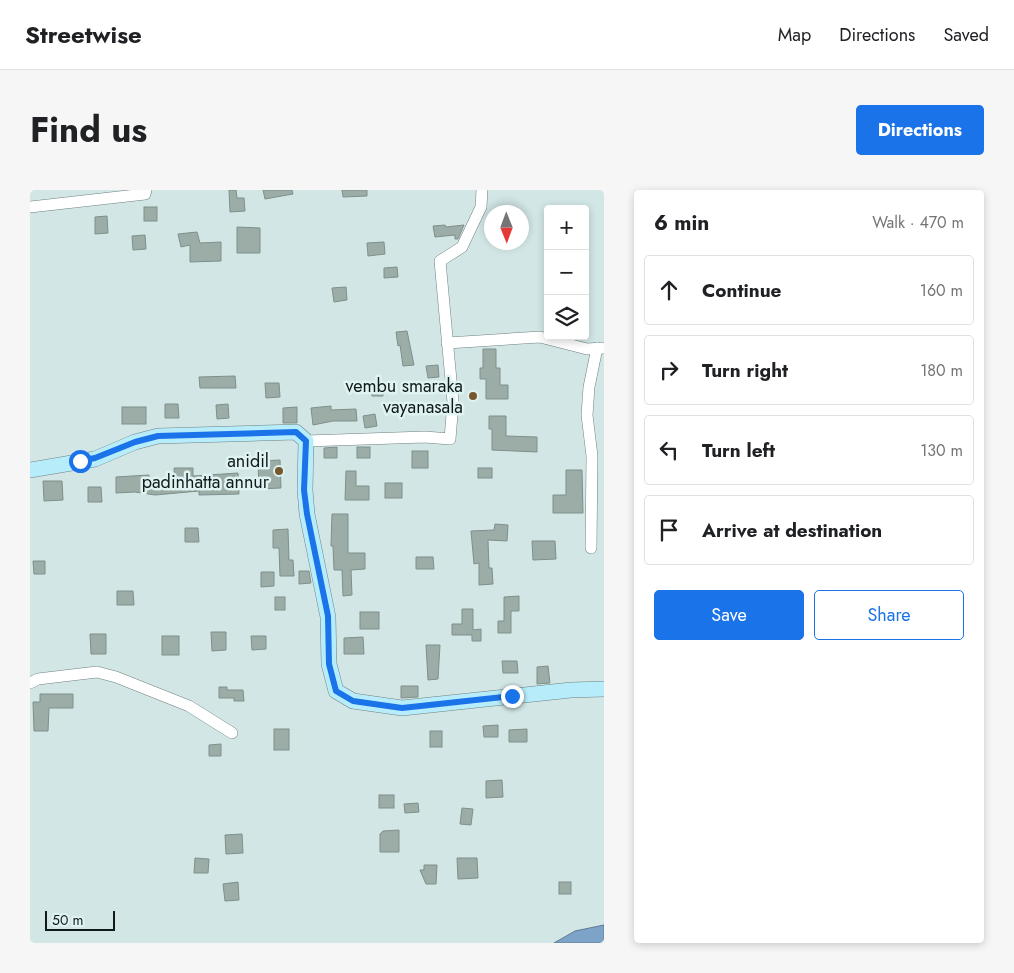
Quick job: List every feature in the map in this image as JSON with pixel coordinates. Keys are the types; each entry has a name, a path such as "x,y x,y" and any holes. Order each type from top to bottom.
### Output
{"main road":[{"path":"30,470 95,458 135,442 158,436 296,432 306,441 304,490 307,514 328,616 329,664 336,691 353,701 402,708 571,690 604,689"}],"street":[{"path":"30,207 145,194 146,190"},
{"path":"306,441 425,437 450,439 453,402 440,261 462,247 481,207 482,190"},
{"path":"447,342 540,338 587,350 601,348 589,387 587,415 592,456 591,548"},
{"path":"30,684 38,679 97,672 116,677 190,706 232,733"}],"water":[{"path":"604,925 604,943 554,943 575,931"}],"building":[{"path":"229,190 236,190 237,198 244,198 245,211 230,212"},
{"path":"263,190 292,190 293,194 265,199"},
{"path":"342,190 367,190 367,196 343,197"},
{"path":"144,207 157,207 157,221 144,221"},
{"path":"107,216 108,233 95,234 95,217"},
{"path":"445,225 446,227 464,225 458,239 455,239 455,235 435,237 433,226"},
{"path":"237,227 260,228 260,253 237,253"},
{"path":"197,232 200,243 221,242 221,261 190,262 190,245 181,247 178,234"},
{"path":"145,235 146,249 133,250 132,236"},
{"path":"384,242 385,254 368,256 367,243"},
{"path":"397,267 398,277 384,278 384,268"},
{"path":"346,287 347,300 334,302 332,288"},
{"path":"407,331 414,365 403,366 396,332"},
{"path":"483,349 496,349 496,368 500,368 500,385 508,385 508,399 486,399 486,379 480,379 480,368 483,368"},
{"path":"438,365 439,377 428,378 426,366"},
{"path":"235,376 236,388 200,388 199,377"},
{"path":"383,382 383,396 372,396 371,383"},
{"path":"265,383 279,383 280,397 266,398"},
{"path":"165,404 178,404 179,418 165,418"},
{"path":"228,404 229,418 217,419 216,405"},
{"path":"331,406 331,410 356,409 357,421 333,421 313,425 311,408"},
{"path":"122,407 146,407 146,424 122,424"},
{"path":"297,407 297,423 283,423 283,408"},
{"path":"375,414 377,426 365,428 363,416"},
{"path":"489,416 506,416 506,436 537,437 537,452 492,450 492,429 489,429"},
{"path":"337,447 337,458 324,458 324,448"},
{"path":"357,447 370,447 370,458 357,458"},
{"path":"412,451 428,451 428,468 412,468"},
{"path":"280,460 281,488 259,489 258,461"},
{"path":"174,468 193,468 193,476 238,473 239,494 199,495 199,491 155,495 135,492 116,493 116,477 149,475 149,483 175,482"},
{"path":"478,468 492,468 492,478 478,478"},
{"path":"566,470 582,470 583,513 553,513 553,495 566,495"},
{"path":"346,471 356,471 356,486 369,486 369,500 345,500"},
{"path":"43,481 62,481 63,500 44,501"},
{"path":"385,483 402,483 402,498 385,498"},
{"path":"88,487 101,487 102,502 88,502"},
{"path":"332,514 348,514 348,553 365,553 365,569 351,570 352,595 343,596 342,570 334,570 333,546 331,546"},
{"path":"495,524 508,525 507,541 488,540 489,568 492,568 493,584 479,585 479,563 474,564 471,531 494,530"},
{"path":"185,528 198,528 199,542 185,542"},
{"path":"288,529 289,560 293,560 294,576 280,576 279,548 273,548 273,530"},
{"path":"532,541 555,541 556,559 533,560"},
{"path":"416,557 433,557 434,569 416,569"},
{"path":"33,561 45,561 45,574 34,574"},
{"path":"299,571 309,571 311,583 299,584"},
{"path":"261,572 274,572 274,586 261,587"},
{"path":"117,591 133,591 134,605 117,605"},
{"path":"519,596 519,611 511,611 511,633 498,633 498,621 504,621 504,597"},
{"path":"275,597 285,597 285,610 275,610"},
{"path":"462,609 473,609 473,630 481,629 481,641 472,641 472,635 452,635 452,624 462,624"},
{"path":"360,612 379,612 379,629 360,629"},
{"path":"211,632 226,632 226,650 212,651"},
{"path":"90,634 106,634 106,654 91,654"},
{"path":"162,636 179,636 179,655 162,655"},
{"path":"251,636 266,636 266,649 252,650"},
{"path":"363,637 364,654 344,654 344,638"},
{"path":"426,645 440,645 438,679 428,680"},
{"path":"502,661 517,661 518,673 503,673"},
{"path":"548,666 550,683 537,684 537,667"},
{"path":"401,686 418,686 418,697 401,698"},
{"path":"219,687 227,687 227,690 243,690 244,701 234,701 234,698 219,698"},
{"path":"40,694 73,694 73,708 49,708 48,731 34,731 33,702 40,702"},
{"path":"498,725 498,737 484,737 483,726"},
{"path":"274,729 289,729 289,750 274,750"},
{"path":"527,729 527,742 509,742 509,730"},
{"path":"430,731 442,731 442,747 430,747"},
{"path":"221,744 221,756 209,756 209,745"},
{"path":"502,780 503,797 486,798 486,781"},
{"path":"379,795 394,795 394,808 379,808"},
{"path":"418,803 419,812 405,813 404,804"},
{"path":"462,808 473,809 471,825 460,824"},
{"path":"399,830 399,852 380,852 380,834 383,831"},
{"path":"242,834 243,853 226,854 225,835"},
{"path":"195,858 209,859 208,873 194,873"},
{"path":"457,858 477,858 478,878 458,879"},
{"path":"424,865 437,865 436,884 426,884 420,870 424,870"},
{"path":"238,882 239,900 225,901 223,884"},
{"path":"559,882 571,882 571,894 559,894"}],"place":[{"name":"vembu smaraka vayanasala","path":"473,396"},
{"name":"anidil padinhatta annur","path":"279,471"}],"route":[{"path":"80,461 95,458 135,442 158,436 296,432 302,435 306,441 304,490 307,514 328,616 329,664 336,691 353,701 402,708 512,696"}]}
